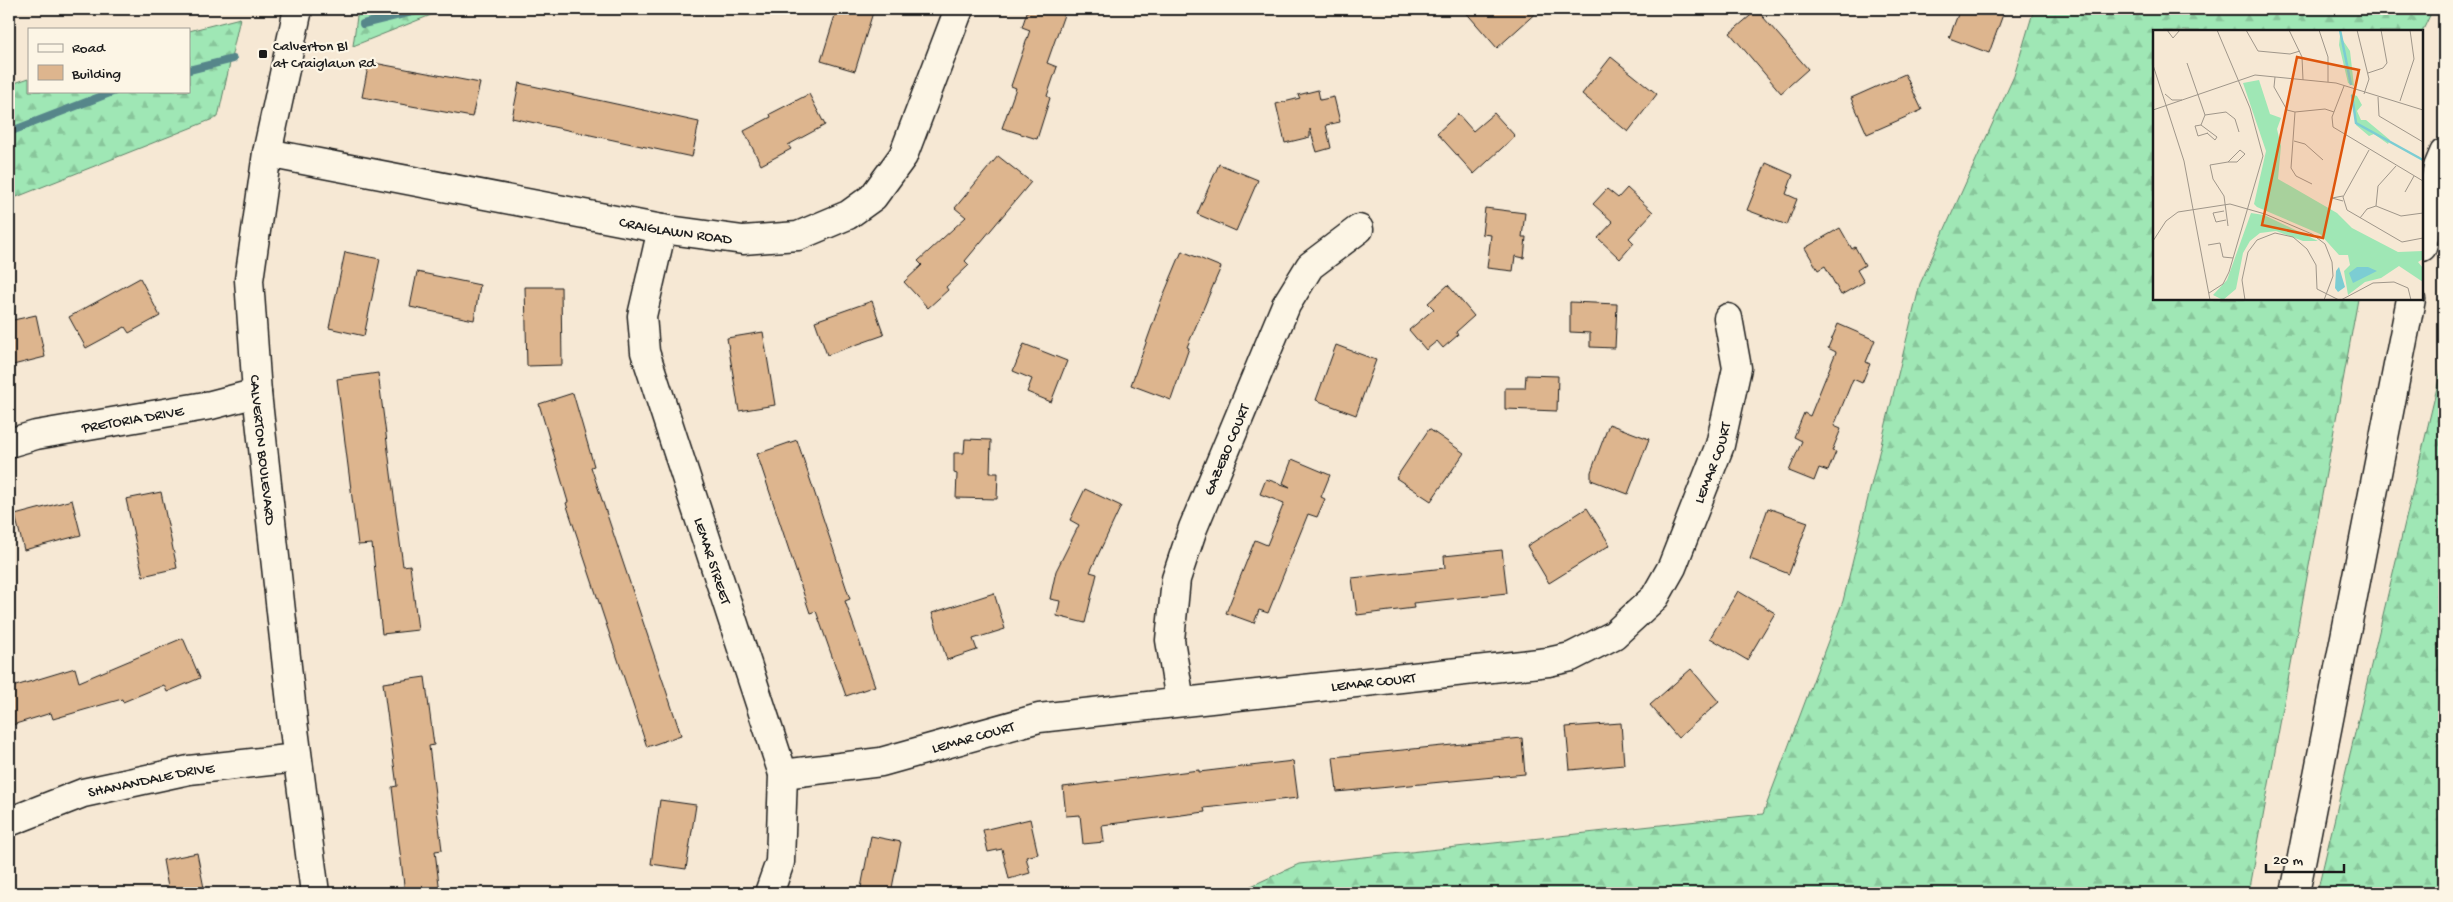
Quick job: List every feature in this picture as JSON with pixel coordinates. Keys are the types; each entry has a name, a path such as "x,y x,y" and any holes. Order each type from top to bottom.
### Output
{"street":[{"name":"CALVERTON BOULEVARD","path":"298,9 267,153 249,280 256,393 297,758 315,893"},
{"name":"CRAIGLAWN ROAD","path":"267,153 662,228 743,240 798,236 848,215 873,197 903,156 959,9"},
{"path":"2423,242 2438,167 2444,153"},
{"name":"LEMAR STREET","path":"662,228 642,316 645,352 783,774 780,862 769,893"},
{"name":"GAZEBO COURT","path":"1180,701 1170,640 1176,579 1193,528 1286,305 1310,266 1359,229"},
{"path":"2295,893 2411,300"},
{"name":"LEMAR COURT","path":"783,774 881,762 1039,718 1548,662 1571,657 1614,634 1655,597 1672,568 1720,445 1737,368 1728,318"},
{"name":"PRETORIA DRIVE","path":"9,443 36,435 211,405 256,393"},
{"name":"SHANANDALE DRIVE","path":"9,822 83,793 189,770 297,758"}],"green space":[{"path":"358,9 446,9 353,46"},
{"path":"2034,9 2433,9 2423,30 2153,30 2153,300 2358,300 2249,893 1236,893 1299,864 1763,814 1843,601 1920,284 2014,76"},
{"path":"240,18 218,117 9,200 9,85 28,78 28,92 190,92 190,31"},
{"path":"2444,358 2444,893 2317,893"}],"building":[{"path":"837,9 874,9 855,71 821,61"},
{"path":"1028,9 1066,9 1047,63 1057,67 1047,96 1050,98 1037,139 1002,128 1016,88 1011,86 1030,30 1022,27"},
{"path":"1463,9 1540,9 1497,48"},
{"path":"1960,9 2005,9 1989,53 1949,38"},
{"path":"1757,10 1808,69 1781,93 1730,33"},
{"path":"1611,57 1657,94 1628,132 1582,94"},
{"path":"369,62 480,83 472,117 362,97"},
{"path":"1905,74 1922,110 1867,134 1851,98"},
{"path":"519,83 699,122 692,157 512,118"},
{"path":"1318,90 1320,100 1334,97 1340,122 1326,125 1331,148 1317,152 1310,129 1310,137 1285,143 1276,104 1300,98 1298,95"},
{"path":"809,94 825,125 788,145 791,149 761,165 744,131 771,117 770,114"},
{"path":"1494,113 1515,136 1474,174 1437,133 1458,114 1473,131"},
{"path":"998,156 1031,182 965,261 969,265 946,287 948,290 928,308 904,282 922,265 918,261 966,217 955,208"},
{"path":"1766,163 1793,175 1786,194 1797,199 1787,225 1747,210"},
{"path":"1219,164 1258,180 1236,231 1197,214"},
{"path":"1627,188 1653,212 1629,238 1634,243 1620,259 1598,238 1613,222 1593,204 1607,189 1618,198"},
{"path":"1485,208 1525,213 1522,237 1526,237 1524,258 1515,256 1513,271 1487,268 1491,235 1482,234"},
{"path":"1840,228 1852,249 1855,247 1865,265 1857,270 1864,282 1841,295 1825,266 1818,270 1805,248"},
{"path":"1182,251 1221,267 1187,347 1189,348 1171,400 1131,385 1161,301"},
{"path":"345,252 380,259 364,336 329,328"},
{"path":"417,272 480,285 474,320 410,307"},
{"path":"140,278 160,316 129,333 125,327 86,348 69,317"},
{"path":"1448,285 1474,316 1456,332 1458,335 1443,348 1437,341 1426,350 1409,330 1434,309 1428,303"},
{"path":"525,287 561,287 562,365 527,366"},
{"path":"872,301 884,335 827,355 815,321"},
{"path":"1570,302 1617,304 1615,348 1590,347 1590,333 1570,332"},
{"path":"36,315 45,357 9,366 9,321"},
{"path":"1838,324 1875,340 1866,362 1870,364 1862,383 1853,379 1834,426 1841,429 1832,451 1836,452 1828,471 1819,468 1814,481 1789,471 1802,441 1794,437 1804,413 1810,416 1836,352 1828,348"},
{"path":"763,332 775,405 739,411 727,338"},
{"path":"1024,344 1067,361 1051,402 1027,392 1032,379 1013,371"},
{"path":"1336,345 1376,360 1356,415 1316,400"},
{"path":"378,373 403,566 410,565 418,630 382,634 372,544 358,545 337,379"},
{"path":"1526,375 1558,376 1557,411 1505,409 1505,388 1525,388"},
{"path":"573,393 594,466 591,467 681,735 647,747 566,503 568,502 539,404"},
{"path":"1609,424 1649,439 1628,494 1591,480 1591,472"},
{"path":"1429,429 1464,453 1431,501 1396,478"},
{"path":"965,439 991,440 990,473 998,473 997,499 956,498 957,474 954,473 954,453 964,453"},
{"path":"797,440 850,599 845,601 875,686 846,696 816,611 810,613 757,454"},
{"path":"1292,459 1330,475 1321,497 1325,499 1317,517 1308,514 1268,613 1259,610 1254,623 1226,613 1255,540 1267,545 1284,503 1260,494 1266,479 1290,487 1283,483"},
{"path":"1085,489 1121,506 1090,572 1097,574 1085,623 1057,616 1060,601 1050,599 1056,571 1079,525 1070,520"},
{"path":"161,492 177,568 143,576 126,499"},
{"path":"72,500 81,535 24,550 15,515"},
{"path":"1587,508 1610,545 1549,583 1527,546"},
{"path":"1768,508 1808,522 1789,574 1750,559"},
{"path":"1502,550 1507,593 1413,603 1414,608 1357,615 1352,578 1445,568 1444,556"},
{"path":"1738,591 1775,613 1747,660 1710,638"},
{"path":"994,593 1005,629 973,639 977,650 947,660 932,613"},
{"path":"183,638 200,678 167,692 164,685 123,702 122,699 53,719 51,713 9,726 9,688 75,668 79,682"},
{"path":"1691,669 1719,702 1678,738 1650,705"},
{"path":"425,677 434,745 429,746 442,850 435,851 440,893 405,893 392,787 397,786 383,683"},
{"path":"1621,723 1624,765 1570,770 1566,727"},
{"path":"1522,738 1525,774 1337,792 1333,757"},
{"path":"1293,761 1298,798 1204,808 1205,812 1102,825 1104,842 1083,844 1080,815 1066,816 1063,787 1199,770 1199,772"},
{"path":"660,800 696,805 686,869 651,864"},
{"path":"1030,819 1038,854 1026,857 1030,873 1009,879 1002,849 988,852 983,830"},
{"path":"871,836 901,842 891,893 860,893"},
{"path":"197,853 205,893 169,893 163,860"}],"waterway":[{"path":"363,24 424,9"},
{"path":"190,70 233,59"},
{"path":"9,132 112,92"}],"place":[{"name":"Calverton Bl at Craiglawn Rd","path":"263,54"}]}
